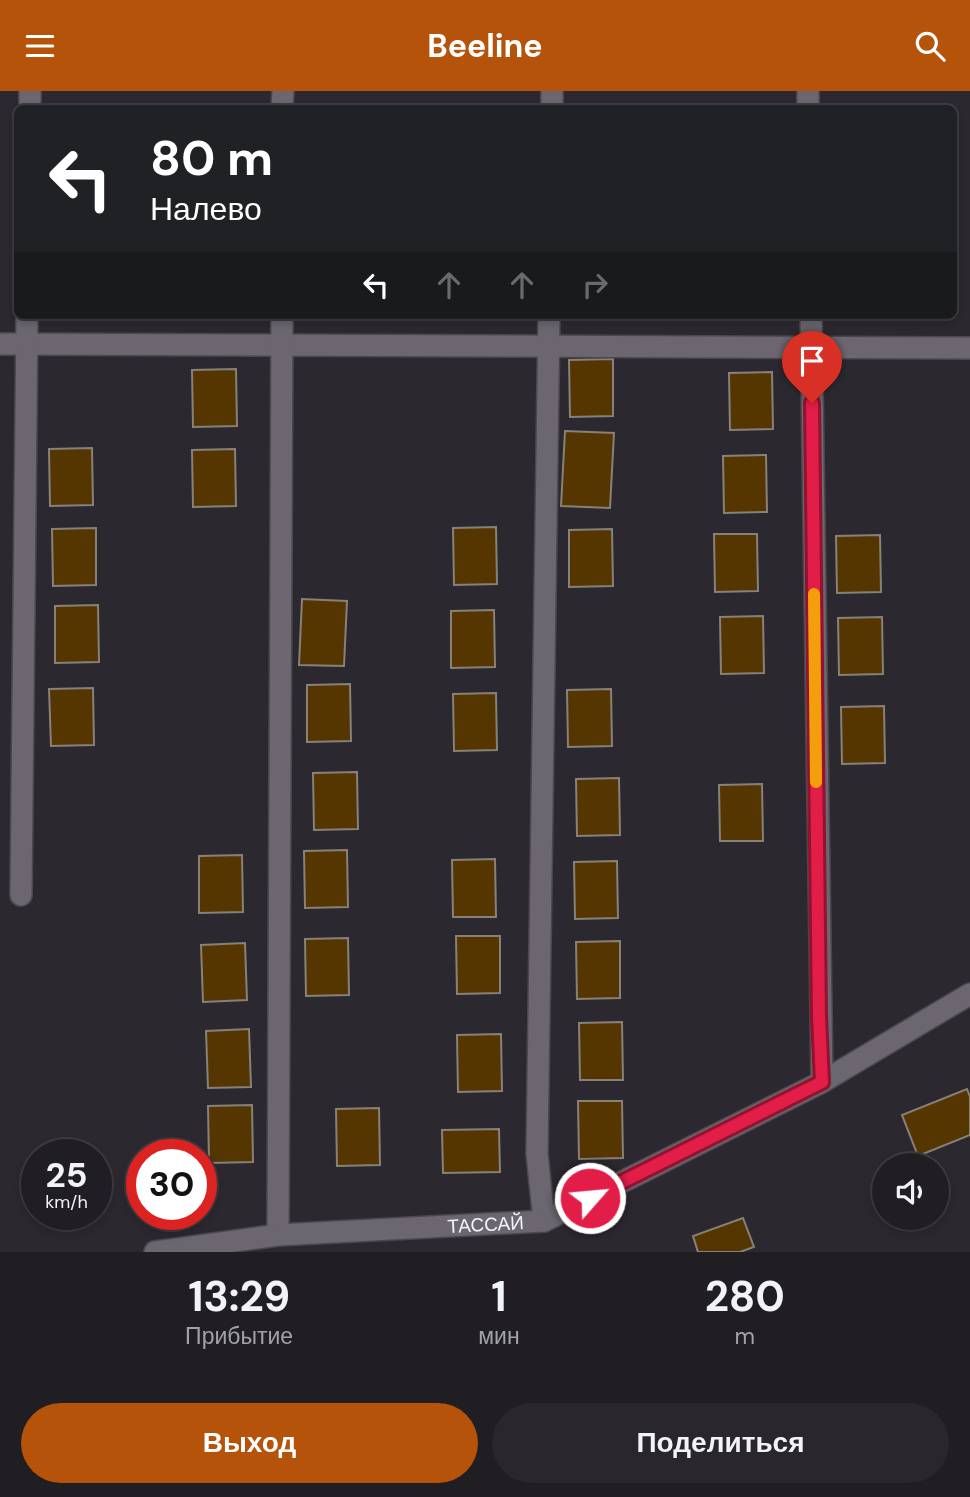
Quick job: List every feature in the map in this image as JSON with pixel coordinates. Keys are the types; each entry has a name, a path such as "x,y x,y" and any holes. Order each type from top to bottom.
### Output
{"street":[{"path":"20,894 27,319"},
{"path":"278,1235 282,319"},
{"path":"544,1221 537,1154 549,319"},
{"path":"811,319 822,1082"},
{"path":"0,344 970,348"},
{"name":"ТАССАЙ","path":"155,1252 278,1235 544,1221 822,1082 970,994"}],"building":[{"path":"613,359 613,416 570,417 569,360"},
{"path":"236,369 237,426 193,427 192,370"},
{"path":"772,372 773,429 730,430 729,373"},
{"path":"565,431 614,433 610,508 561,506"},
{"path":"92,448 93,505 50,506 49,449"},
{"path":"235,449 236,506 193,507 192,450"},
{"path":"766,455 767,512 724,513 723,456"},
{"path":"496,527 497,584 454,585 453,528"},
{"path":"96,528 96,585 53,586 52,529"},
{"path":"612,529 613,586 569,587 569,530"},
{"path":"714,534 757,534 758,591 715,592"},
{"path":"880,535 881,592 837,593 836,536"},
{"path":"302,599 347,601 344,666 299,665"},
{"path":"98,605 99,662 55,663 55,606"},
{"path":"494,610 495,667 451,668 451,611"},
{"path":"763,616 764,673 721,674 720,617"},
{"path":"882,617 883,674 839,675 838,618"},
{"path":"350,684 351,741 307,742 307,685"},
{"path":"93,688 94,745 51,746 49,689"},
{"path":"611,689 612,746 568,747 567,690"},
{"path":"496,693 497,750 454,751 453,694"},
{"path":"884,706 885,763 842,764 841,707"},
{"path":"357,772 358,829 314,830 313,773"},
{"path":"619,778 620,835 577,836 576,779"},
{"path":"762,784 763,841 720,841 719,785"},
{"path":"347,850 348,907 305,908 304,851"},
{"path":"242,855 243,912 199,913 199,856"},
{"path":"495,859 496,917 453,917 452,860"},
{"path":"617,861 618,918 575,919 574,862"},
{"path":"456,936 500,936 500,993 457,994"},
{"path":"348,938 349,995 306,996 305,939"},
{"path":"620,941 620,998 577,999 576,942"},
{"path":"245,943 247,1000 203,1002 201,945"},
{"path":"622,1022 623,1080 580,1080 579,1023"},
{"path":"249,1029 251,1087 208,1088 206,1031"},
{"path":"501,1034 502,1091 458,1092 457,1035"},
{"path":"967,1089 970,1097 970,1135 925,1153 917,1153 902,1115"},
{"path":"578,1101 622,1101 623,1158 579,1159"},
{"path":"252,1105 253,1162 217,1163 217,1139 209,1139 208,1106"},
{"path":"379,1108 380,1165 337,1166 336,1109"},
{"path":"499,1129 500,1172 443,1173 442,1130"},
{"path":"743,1218 754,1247 740,1252 698,1252 693,1236"}],"slow traffic":[{"path":"814,594 816,782"}],"route":[{"path":"590,1198 822,1082 812,403"}]}
